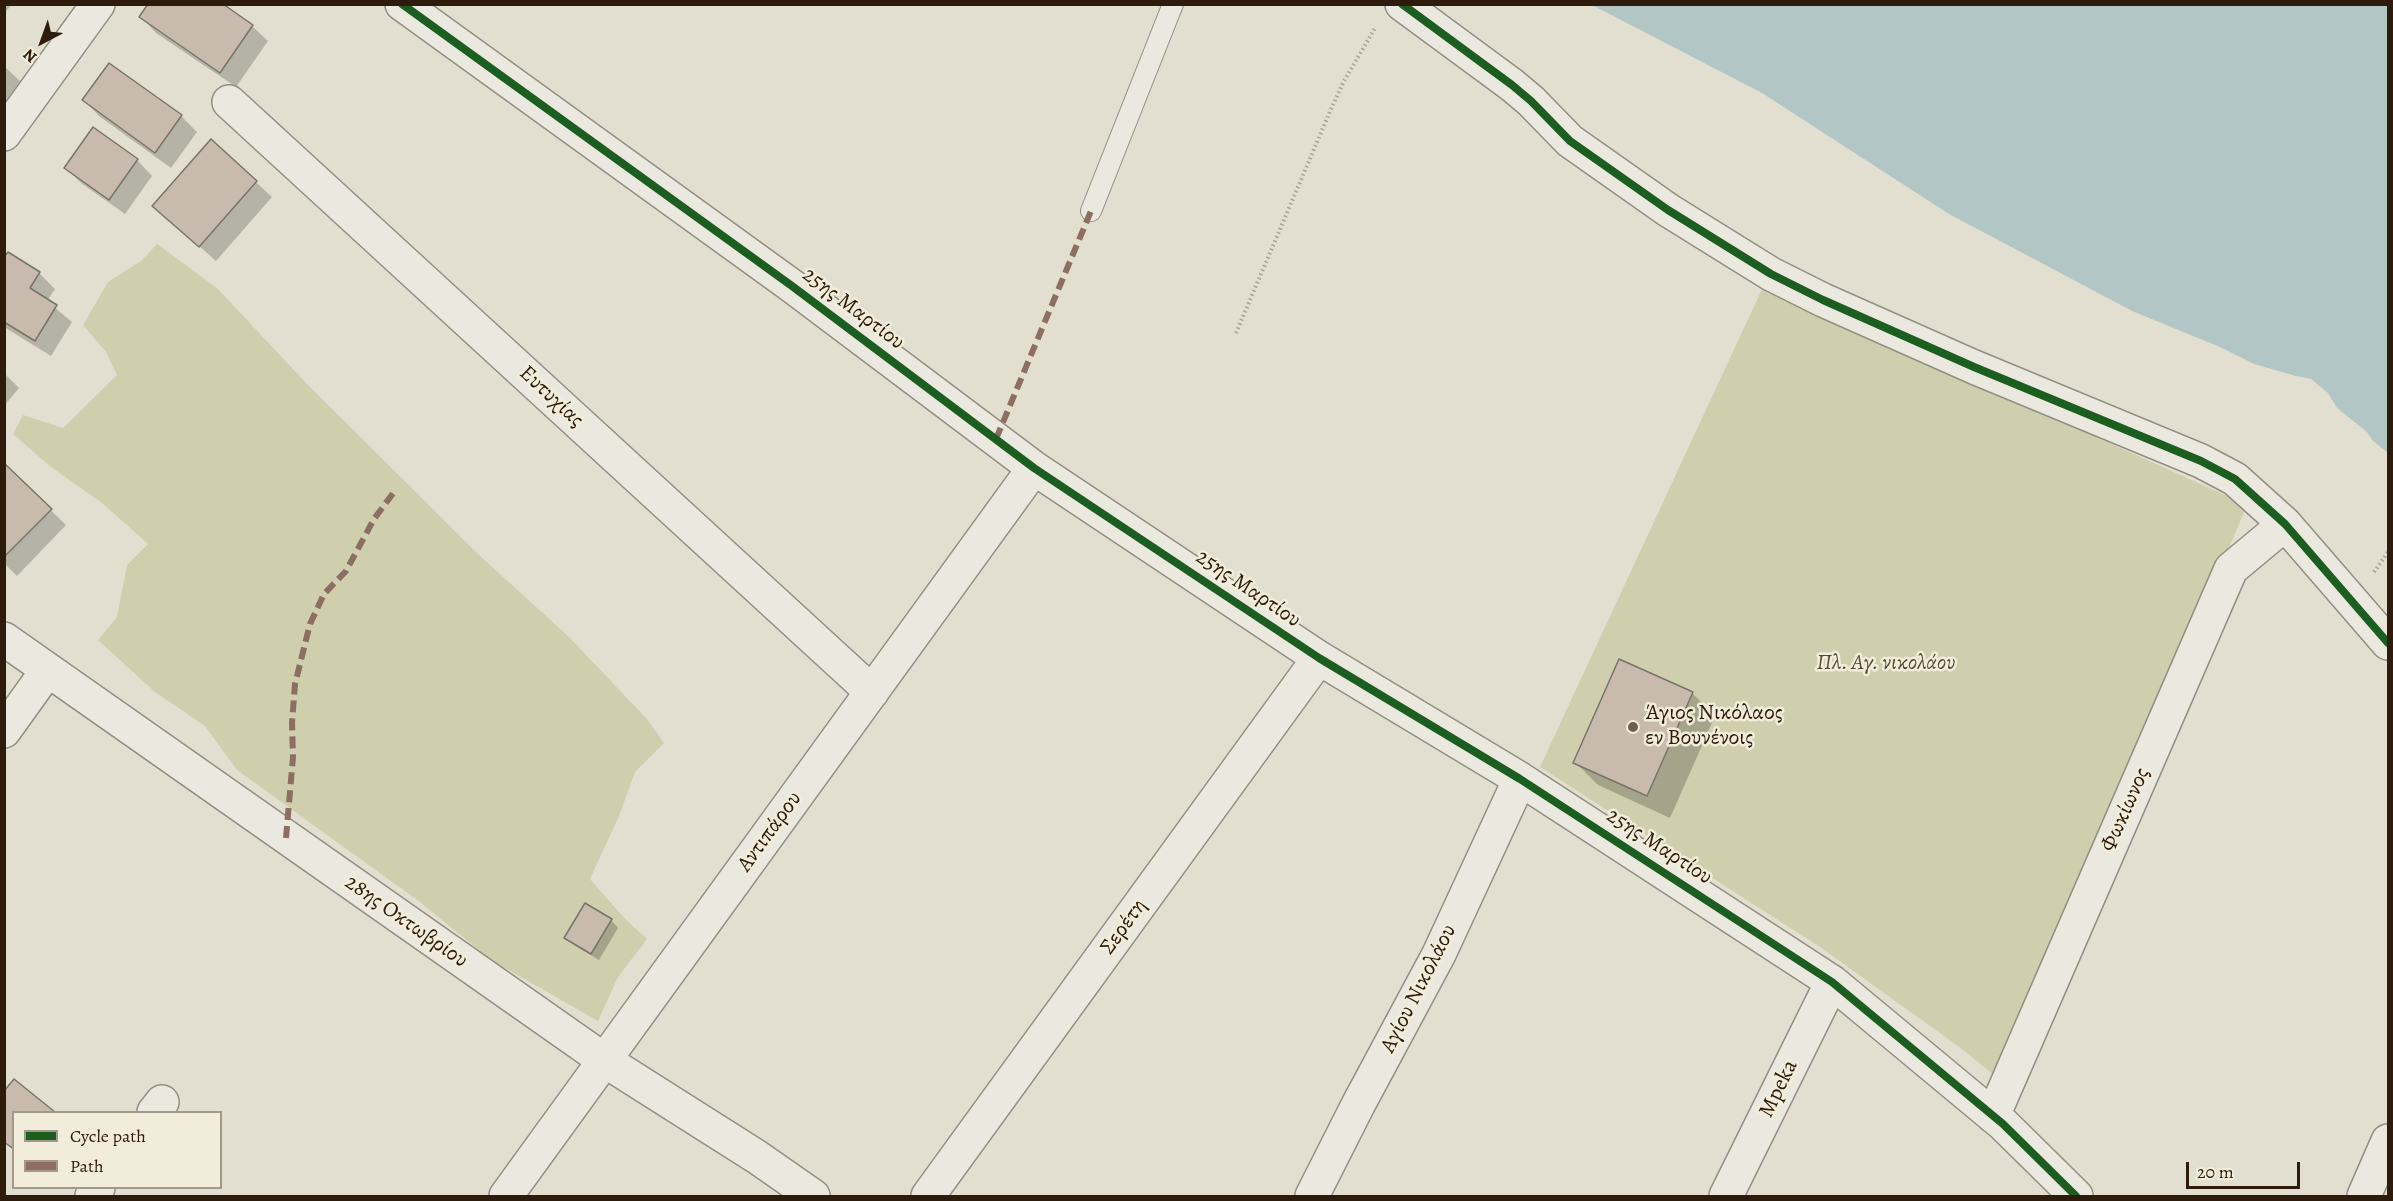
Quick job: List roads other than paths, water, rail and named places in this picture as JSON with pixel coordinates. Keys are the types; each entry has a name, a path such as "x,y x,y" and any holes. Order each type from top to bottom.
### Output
{"street":[{"path":"4,134 98,4"},
{"name":"25ης Μαρτίου","path":"402,4 783,279 1034,468 1319,658 1520,779 1832,982 1922,1054 1993,1116 2076,1197"},
{"path":"1402,4 1524,96 1570,141 1668,210 1771,274 1822,300 1974,367 2201,461 2235,478 2285,524 2388,643"},
{"name":"Ευτυχίας","path":"229,102 872,692"},
{"name":"Αντιπάρου","path":"506,1197 1034,468"},
{"name":"Φωκίωνος","path":"1993,1116 2231,568 2285,524"},
{"name":"28ης Οκτωβρίου","path":"4,639 604,1060 757,1157 813,1197"},
{"name":"Σερέτη","path":"928,1197 1319,658"},
{"path":"4,731 47,671"},
{"name":"Αγίου Νικολάου","path":"1312,1197 1358,1105 1439,954 1520,779"},
{"name":"Mpeka","path":"1726,1197 1832,982"},
{"path":"2364,1197 2388,1141"}],"lane":[{"path":"1091,211 1173,4"}],"place":[{"name":"Άγιος Νικόλαος εν Βουνένοις","path":"1633,727"}],"park label":[{"name":"Πλ. Αγ. νικολάου","path":"1886,664"}]}
